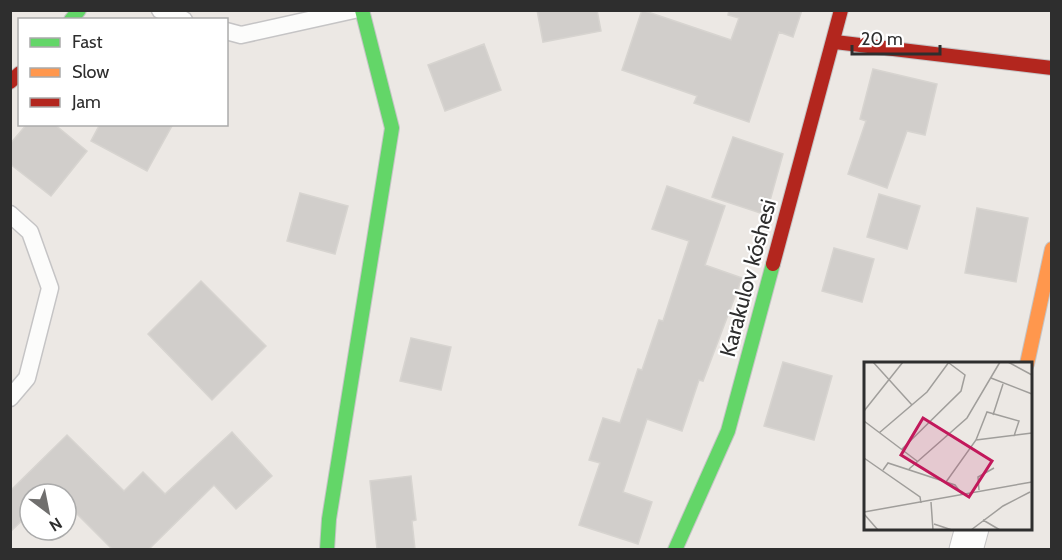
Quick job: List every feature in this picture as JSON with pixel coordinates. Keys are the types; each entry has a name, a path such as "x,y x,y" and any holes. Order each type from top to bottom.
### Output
{"street":[{"path":"327,549 329,519 392,128 362,10"},
{"name":"Karakulov kóshesi","path":"675,549 728,431 842,10"},
{"path":"835,42 1052,68"},
{"path":"1027,362 1052,249"},
{"path":"966,549 971,530"}],"lane":[{"path":"160,10 179,18"},
{"path":"228,32 241,35 354,10"},
{"path":"10,214 30,232 50,288 27,378 10,398"}],"building":[{"path":"537,10 597,10 601,31 543,42"},
{"path":"642,10 731,40 739,18 728,15 729,10 802,10 793,37 779,32 749,122 694,103 697,96 622,70"},
{"path":"484,44 501,90 445,111 428,65"},
{"path":"873,69 937,84 925,135 907,131 887,188 848,174 866,121 860,119"},
{"path":"25,126 56,126 87,151 51,196 10,164 10,144"},
{"path":"99,126 172,126 147,171 91,141"},
{"path":"733,137 783,154 766,215 712,197"},
{"path":"667,186 725,206 705,265 742,278 703,381 699,380 682,431 647,419 623,492 652,502 638,544 579,525 600,463 589,460 603,418 620,423 638,369 642,370 659,320 663,321 689,241 652,229"},
{"path":"300,193 348,206 335,254 287,241"},
{"path":"879,194 920,206 907,249 867,237"},
{"path":"977,208 1028,218 1016,282 965,273"},
{"path":"834,248 874,259 862,302 822,291"},
{"path":"201,281 266,346 212,400 148,334"},
{"path":"411,338 451,347 441,390 400,381"},
{"path":"783,362 832,376 814,440 764,426"},
{"path":"232,432 272,476 236,509 214,485 149,549 112,549 78,515 78,482 19,482 67,435 124,491 143,472 165,494"},
{"path":"411,476 416,520 412,521 415,549 377,549 370,481"},
{"path":"18,483 18,524 10,532 10,491"}],"traffic: fast":[{"path":"73,18 79,10"},
{"path":"327,550 329,519 392,128 362,10"},
{"path":"675,550 728,431 773,264"}],"traffic: slow":[{"path":"1027,362 1052,249"}],"traffic: jam":[{"path":"773,264 841,10"},
{"path":"835,42 1052,68"},
{"path":"10,82 18,75"}]}
